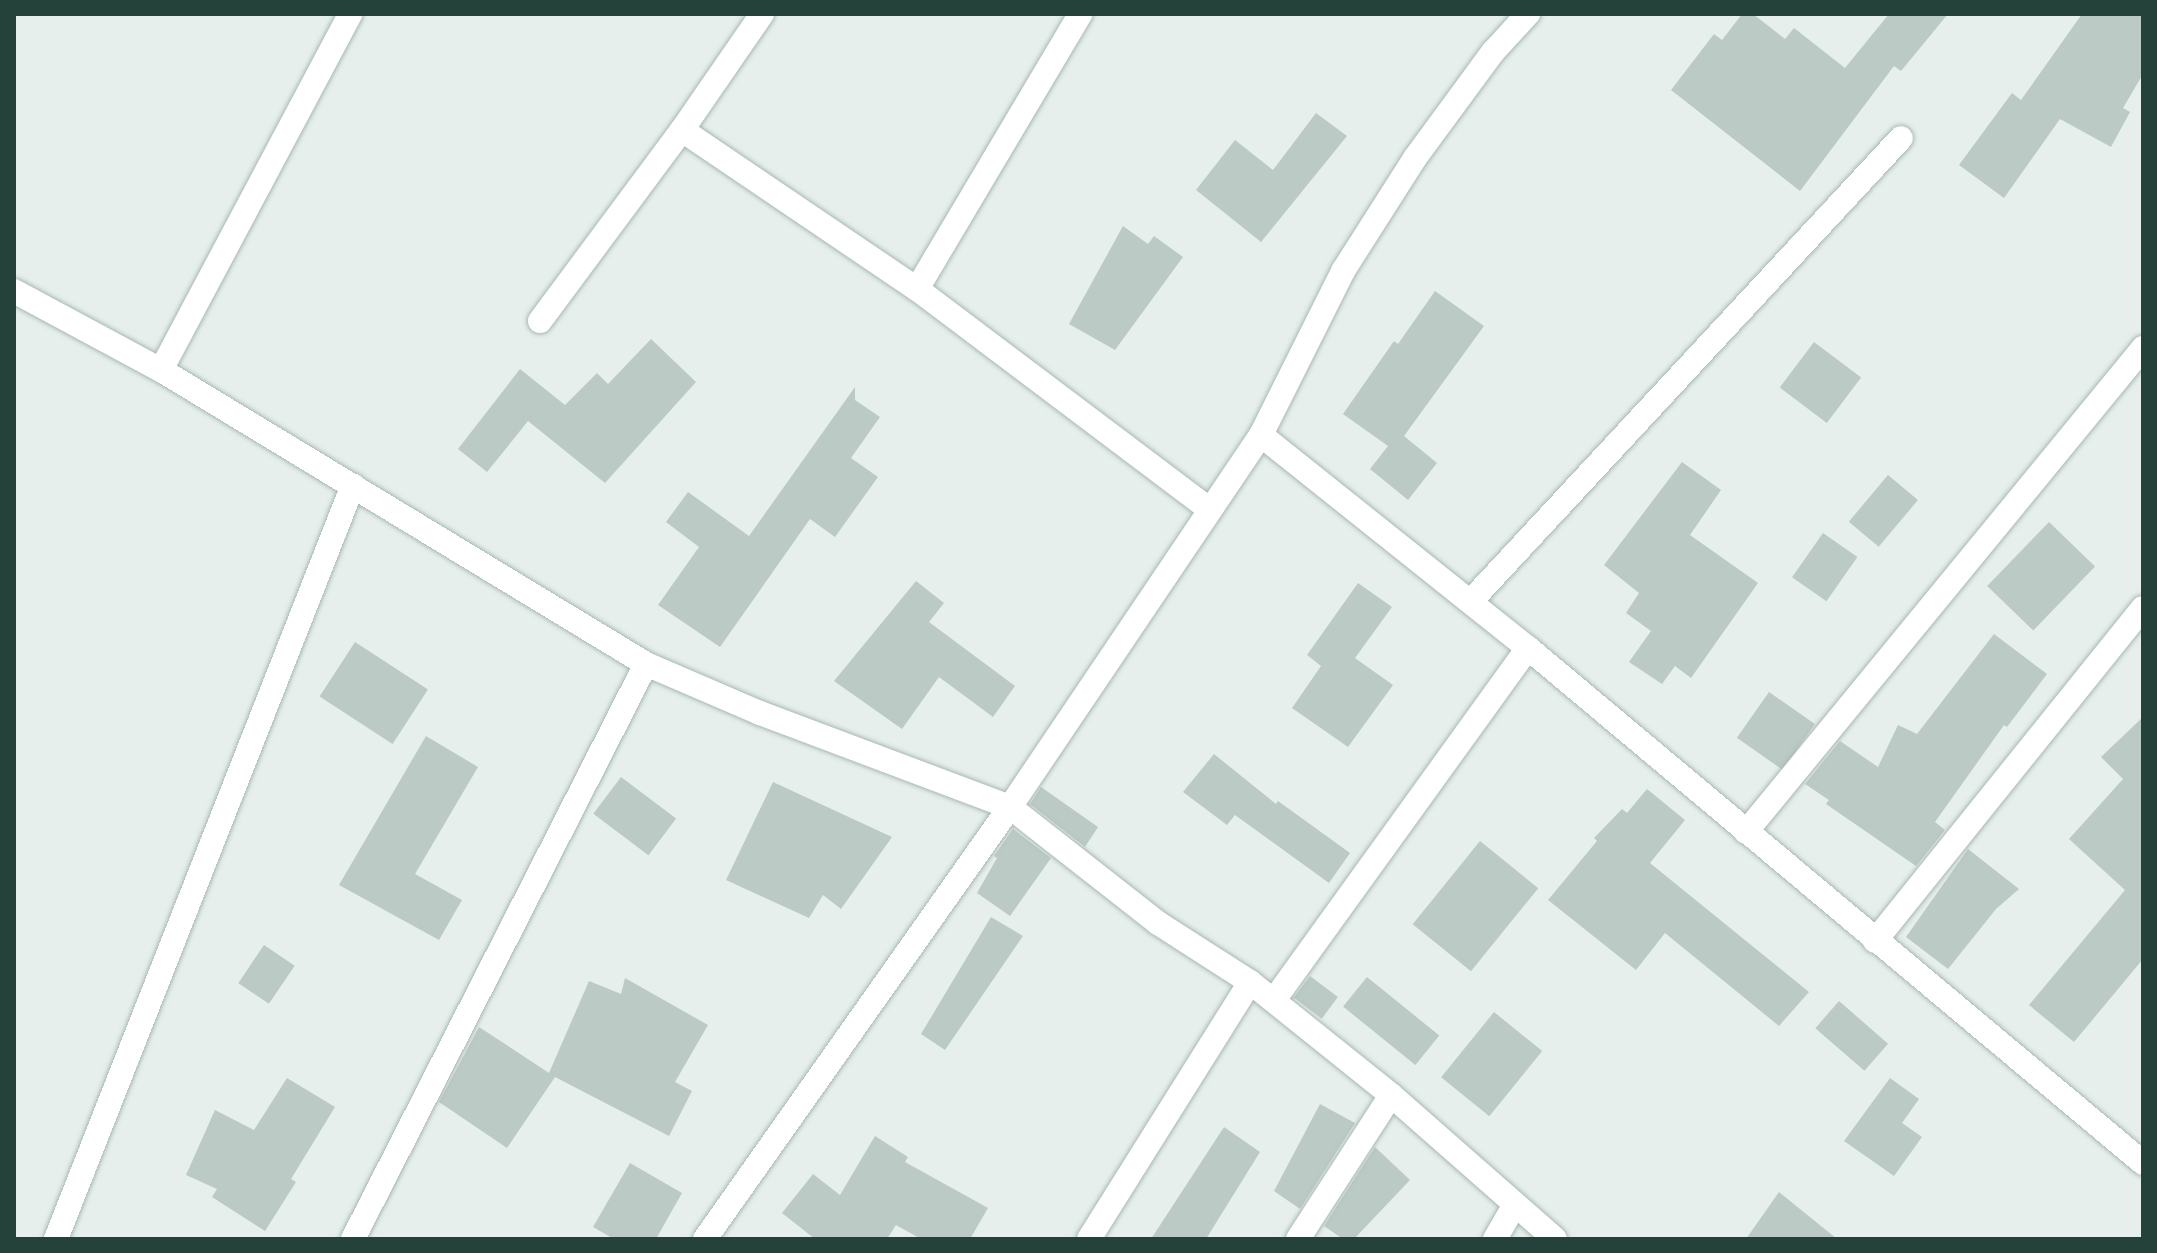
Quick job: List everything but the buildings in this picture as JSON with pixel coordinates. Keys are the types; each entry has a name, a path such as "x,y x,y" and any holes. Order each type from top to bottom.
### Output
{"street":[{"path":"161,370 350,14"},
{"path":"540,321 682,130 762,14"},
{"path":"917,289 1080,14"},
{"path":"719,1235 1261,435 1343,271 1407,170 1493,52 1528,14"},
{"path":"682,130 917,289 1209,509"},
{"path":"1470,602 1901,138"},
{"path":"14,291 161,370 646,664 760,713 1010,807 1158,923 1274,1000 1391,1095 1555,1239"},
{"path":"1746,832 2143,348"},
{"path":"1261,435 1528,648 2143,1163"},
{"path":"56,1239 353,485"},
{"path":"1875,941 2143,608"},
{"path":"1274,1000 1528,648"},
{"path":"353,1239 646,664"},
{"path":"1089,1239 1250,982"},
{"path":"1298,1239 1391,1095"},
{"path":"1495,1239 1515,1205"}]}
